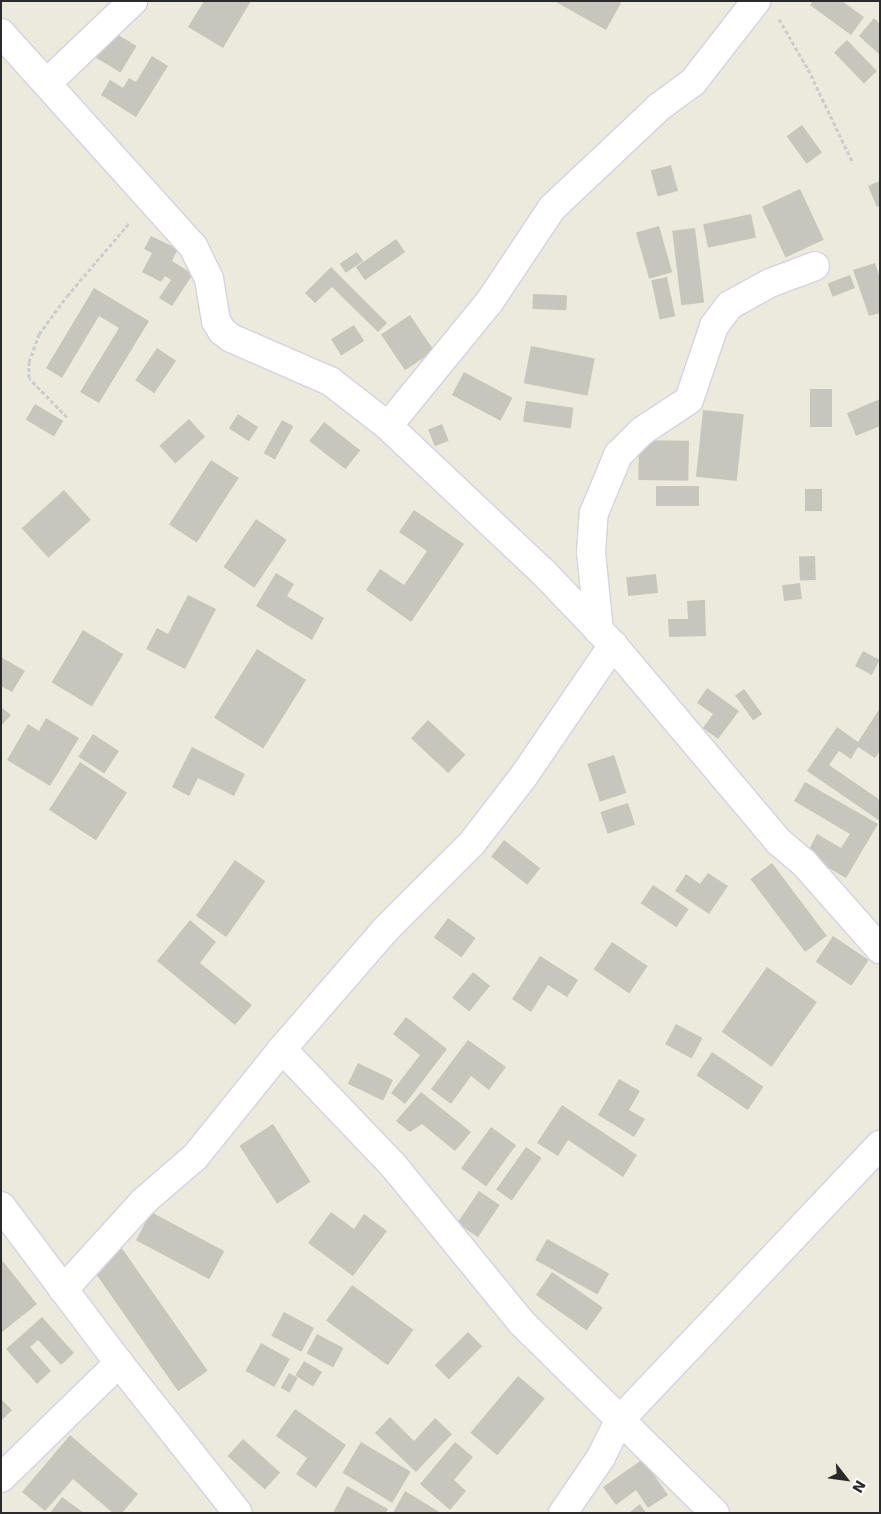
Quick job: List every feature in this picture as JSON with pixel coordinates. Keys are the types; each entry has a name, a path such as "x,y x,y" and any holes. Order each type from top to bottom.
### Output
{"street":[{"path":"47,83 133,1"},
{"path":"388,426 490,301 552,208 660,107 693,82 764,6"},
{"path":"1,33 150,199 200,258 209,279 216,320 225,334 330,381 388,426 543,572 606,638 779,842 804,863 880,948"},
{"path":"63,1290 144,1201 195,1157 282,1049 385,930 472,843 523,776 606,638 592,552 594,513 618,455 642,431 688,400 714,326 730,305 770,283 815,266"},
{"path":"282,1049 393,1166 522,1323 619,1421 715,1513"},
{"path":"563,1513 601,1457 619,1421 880,1145"},
{"path":"1,1206 118,1363 238,1513"},
{"path":"1,1478 118,1363"}],"path":[{"path":"764,6 808,69 853,164"},
{"path":"67,417 29,378 28,362 40,334 67,296 150,199"}],"building":[{"path":"204,1 251,1 223,48 188,27"},
{"path":"554,1 618,1 621,3 606,30"},
{"path":"813,1 842,1 864,17 851,35 810,5"},
{"path":"874,18 880,24 880,55 859,36"},
{"path":"110,30 137,46 121,73 94,57"},
{"path":"847,40 877,71 864,83 834,53"},
{"path":"152,56 168,66 136,117 101,95 110,80 123,88 129,78 136,82"},
{"path":"802,125 822,153 807,164 787,136"},
{"path":"671,165 678,191 658,197 651,170"},
{"path":"880,181 880,206 877,207 868,186"},
{"path":"800,189 824,240 786,258 762,207"},
{"path":"751,214 756,237 708,248 703,224"},
{"path":"659,226 672,272 649,279 636,233"},
{"path":"695,228 704,302 681,305 672,231"},
{"path":"151,236 178,249 172,261 193,274 172,306 159,298 171,280 165,276 161,282 142,272 152,253 144,249"},
{"path":"396,239 405,252 365,280 356,267"},
{"path":"357,252 363,261 346,273 340,264"},
{"path":"875,263 880,278 880,313 869,316 853,270"},
{"path":"331,267 387,323 378,332 332,287 315,303 305,293"},
{"path":"850,275 855,288 833,297 828,284"},
{"path":"667,277 675,316 660,319 651,280"},
{"path":"94,288 149,321 99,403 80,392 119,328 99,316 62,378 46,368"},
{"path":"533,294 567,295 566,310 532,309"},
{"path":"410,315 434,351 405,370 381,335"},
{"path":"354,325 364,341 341,355 331,339"},
{"path":"531,346 595,358 588,396 524,383"},
{"path":"157,348 176,361 154,393 135,380"},
{"path":"464,372 513,398 500,421 452,395"},
{"path":"810,389 832,389 832,427 810,427"},
{"path":"880,399 880,426 856,436 847,413"},
{"path":"526,401 574,408 571,428 523,422"},
{"path":"35,404 63,421 54,436 26,419"},
{"path":"703,410 744,414 737,481 696,477"},
{"path":"238,414 258,427 249,441 229,428"},
{"path":"189,419 205,437 175,464 159,446"},
{"path":"282,420 293,426 275,460 264,453"},
{"path":"324,422 360,450 345,469 309,441"},
{"path":"442,424 449,441 435,446 428,430"},
{"path":"639,440 689,441 688,481 638,480"},
{"path":"211,460 239,478 197,543 169,525"},
{"path":"656,486 699,486 699,506 656,506"},
{"path":"805,489 822,489 822,511 805,511"},
{"path":"64,490 91,520 48,558 22,528"},
{"path":"414,510 464,544 411,622 366,590 380,569 404,585 427,551 399,532"},
{"path":"256,519 287,540 254,588 224,567"},
{"path":"815,556 816,580 800,581 799,557"},
{"path":"276,573 294,584 287,596 324,618 312,640 256,606"},
{"path":"656,574 658,593 628,596 626,577"},
{"path":"800,583 802,599 784,601 782,585"},
{"path":"188,595 216,609 185,669 146,649 157,628 168,634"},
{"path":"705,600 706,636 669,637 668,619 688,619 687,601"},
{"path":"83,630 123,654 92,706 52,682"},
{"path":"257,649 306,680 263,748 214,718"},
{"path":"863,651 880,660 872,675 855,666"},
{"path":"1,657 25,671 12,692 1,686"},
{"path":"707,688 739,711 718,739 703,728 713,714 697,703"},
{"path":"744,689 762,714 753,721 735,695"},
{"path":"1,707 11,715 1,726"},
{"path":"880,708 880,751 875,758 858,747 851,759 839,751 829,765 880,800 880,821 807,771 837,727 858,742"},
{"path":"46,718 79,738 50,786 7,760 28,724 39,731"},
{"path":"428,720 465,755 448,773 411,738"},
{"path":"93,734 119,751 104,774 78,757"},
{"path":"192,747 245,774 234,796 198,778 189,796 172,787"},
{"path":"614,755 626,793 600,802 587,764"},
{"path":"80,762 127,792 96,840 49,810"},
{"path":"805,782 878,824 846,878 806,855 817,834 841,848 850,834 794,801"},
{"path":"628,803 635,825 608,834 600,812"},
{"path":"504,840 540,868 527,885 491,857"},
{"path":"235,860 265,881 226,937 196,916"},
{"path":"772,863 827,936 805,952 750,879"},
{"path":"708,873 728,886 709,914 675,891 686,874 700,884"},
{"path":"653,885 689,909 676,927 641,903"},
{"path":"448,918 476,938 461,957 434,937"},
{"path":"190,920 216,942 200,963 252,1005 235,1025 157,961"},
{"path":"833,936 869,960 851,986 816,962"},
{"path":"612,942 648,966 629,993 594,969"},
{"path":"540,956 578,980 567,997 548,985 531,1012 512,999"},
{"path":"767,967 817,1002 772,1067 722,1032"},
{"path":"473,972 490,986 469,1011 452,998"},
{"path":"406,1017 447,1049 405,1104 391,1093 420,1055 393,1034"},
{"path":"676,1024 702,1038 692,1058 665,1044"},
{"path":"468,1040 506,1067 489,1090 471,1076 451,1104 431,1089"},
{"path":"712,1052 763,1087 748,1110 696,1075"},
{"path":"358,1063 393,1080 383,1101 348,1084"},
{"path":"619,1079 640,1091 629,1110 645,1119 634,1137 598,1115"},
{"path":"421,1092 471,1132 455,1151 422,1124 410,1132 396,1121"},
{"path":"562,1105 637,1155 623,1177 568,1140 558,1156 537,1143"},
{"path":"273,1124 311,1182 277,1204 239,1146"},
{"path":"491,1127 516,1145 486,1186 461,1168"},
{"path":"526,1147 542,1158 512,1200 496,1190"},
{"path":"479,1191 500,1205 478,1237 457,1223"},
{"path":"151,1212 224,1251 209,1279 136,1240"},
{"path":"331,1212 354,1229 364,1214 387,1231 353,1276 308,1243"},
{"path":"547,1239 609,1273 597,1294 535,1260"},
{"path":"121,1247 208,1371 178,1391 92,1268"},
{"path":"1,1259 37,1304 1,1333"},
{"path":"552,1272 603,1308 587,1330 536,1295"},
{"path":"352,1285 413,1330 388,1365 326,1321"},
{"path":"284,1312 314,1328 301,1352 271,1336"},
{"path":"42,1317 74,1353 61,1365 38,1340 30,1347 51,1371 37,1384 6,1349"},
{"path":"468,1332 482,1346 449,1379 435,1365"},
{"path":"317,1334 343,1348 333,1368 307,1353"},
{"path":"261,1343 290,1359 274,1387 245,1371"},
{"path":"304,1361 322,1372 313,1386 295,1376"},
{"path":"289,1373 298,1378 290,1393 281,1388"},
{"path":"518,1376 545,1398 497,1455 470,1433"},
{"path":"1,1399 12,1410 1,1421"},
{"path":"295,1409 346,1445 316,1488 296,1474 307,1458 276,1436"},
{"path":"390,1417 414,1441 435,1418 452,1434 416,1472 375,1433"},
{"path":"70,1435 138,1494 122,1513 113,1513 73,1479 45,1511 22,1492"},
{"path":"243,1439 280,1472 265,1490 228,1456"},
{"path":"361,1442 411,1472 392,1503 342,1473"},
{"path":"455,1442 473,1457 454,1480 466,1491 450,1510 420,1484"},
{"path":"643,1459 668,1495 648,1508 636,1490 616,1505 603,1487"},
{"path":"347,1486 388,1509 386,1513 333,1513"},
{"path":"405,1491 441,1513 393,1513"},
{"path":"62,1497 84,1513 50,1513"},
{"path":"640,1504 646,1513 629,1513"}]}
